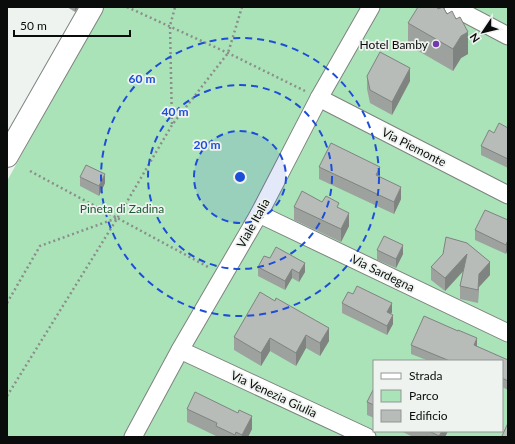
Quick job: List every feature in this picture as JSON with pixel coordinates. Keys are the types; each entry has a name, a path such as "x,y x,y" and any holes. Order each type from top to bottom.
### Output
{"street":[{"path":"7,156 92,7"},
{"name":"Viale Italia","path":"133,437 180,350 259,214 320,98 372,7"},
{"path":"453,7 508,36"},
{"name":"Via Piemonte","path":"320,98 508,195"},
{"name":"Via Sardegna","path":"259,214 508,333"},
{"name":"Via Venezia Giulia","path":"180,350 367,437"}],"path":[{"path":"127,7 228,53 320,98"},
{"path":"172,125 170,26 174,7"},
{"path":"7,396 118,218 172,125 228,53 242,7"},
{"path":"30,171 223,275"},
{"path":"7,303 40,246 118,218"}],"green space":[{"name":"Pineta di Zadina","path":"104,7 508,7 508,437 7,437 7,181"}],"building":[{"path":"418,7 437,7 438,9 443,7 447,14 452,11 456,19 460,17 468,32 461,36 453,49 408,23"},
{"path":"380,52 410,68 392,102 370,90 367,76"},
{"path":"499,123 508,128 508,159 481,146 489,130 494,133"},
{"path":"331,143 380,167 376,175 401,187 394,202 319,167"},
{"path":"86,165 105,174 99,186 80,177"},
{"path":"302,191 322,202 326,196 339,203 337,207 349,213 341,229 294,207"},
{"path":"485,210 508,220 508,242 506,245 475,230"},
{"path":"384,236 403,245 396,259 377,250"},
{"path":"446,237 467,243 490,262 479,274 478,290 460,286 467,254 445,278 431,267 443,254"},
{"path":"276,247 305,263 299,273 292,269 285,281 258,267 264,256 270,258"},
{"path":"357,286 392,303 387,312 393,315 387,326 342,303 348,292 353,294"},
{"path":"260,292 275,301 276,298 329,328 320,343 306,335 296,353 270,338 261,353 234,337"},
{"path":"424,316 477,338 474,345 508,360 508,381 503,378 503,360 448,360 411,345"},
{"path":"373,390 373,405 367,402"},
{"path":"195,392 238,413 239,410 252,416 242,435 236,432 235,435 216,426 217,423 187,409"},
{"path":"508,423 508,437 504,437 502,436"},
{"path":"431,432 441,432 439,436"}],"place":[{"name":"Hotel Bamby","path":"436,44"}]}
